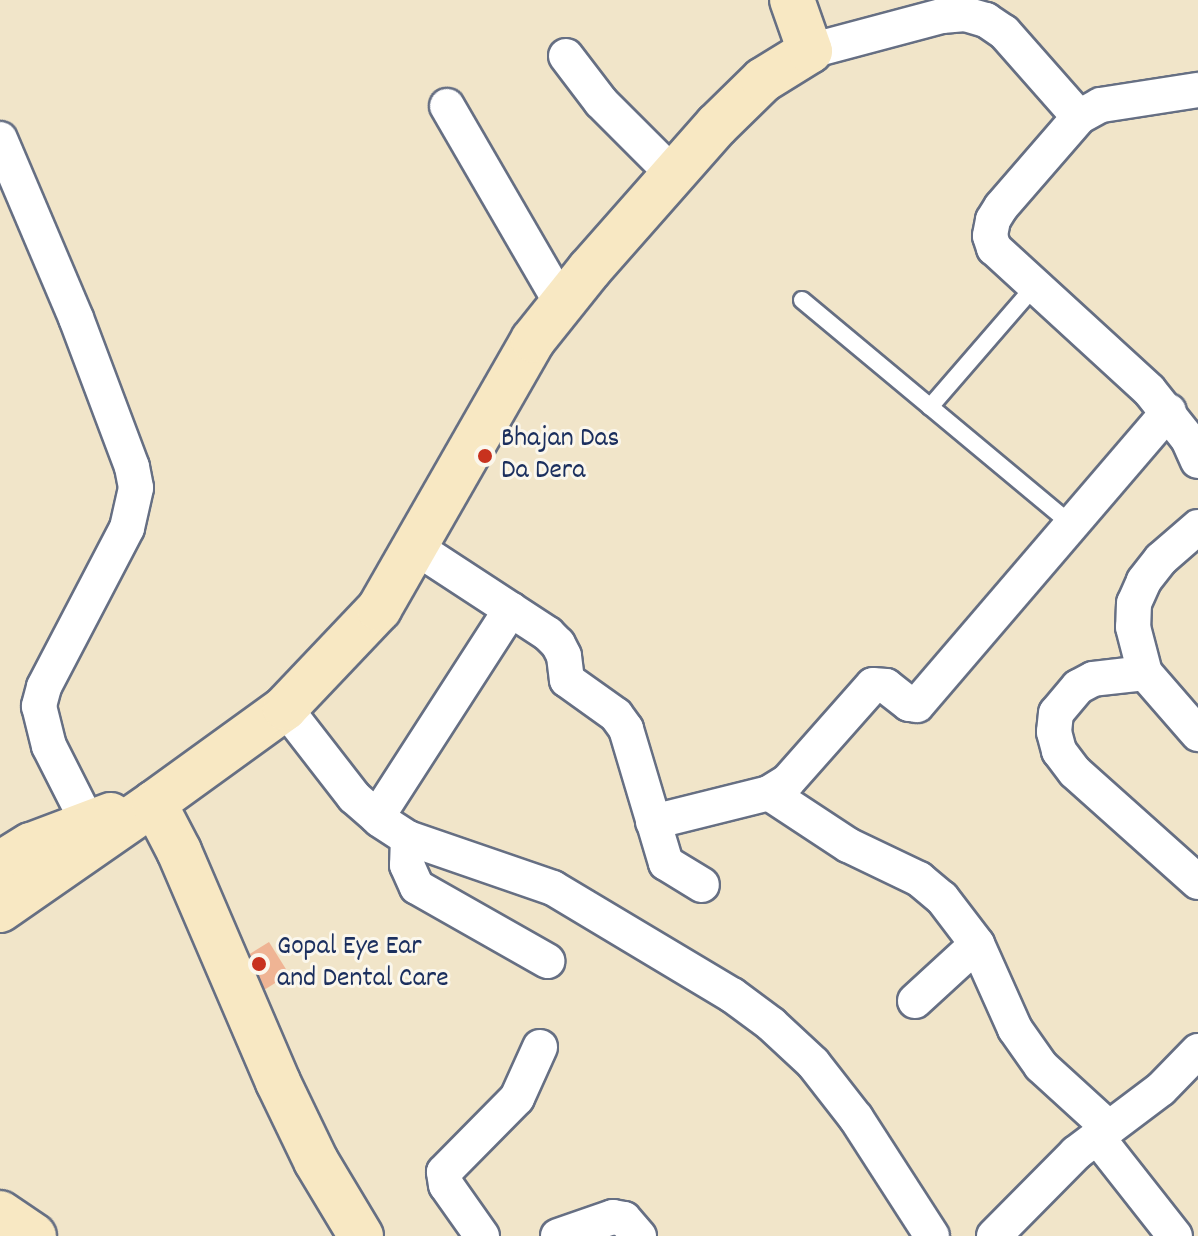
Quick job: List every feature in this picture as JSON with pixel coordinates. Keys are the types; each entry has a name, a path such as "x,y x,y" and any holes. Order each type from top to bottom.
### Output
{"street":[{"path":"792,0 810,51"},
{"path":"0,910 285,708 379,609 533,340 673,174 763,80 810,51 942,16 965,14 986,20 1004,32 1079,117"},
{"path":"566,56 601,102 673,174"},
{"path":"1198,90 1101,105 1079,117 993,220 990,236 994,248 1169,411 1198,461"},
{"path":"447,106 562,304"},
{"path":"0,139 76,318 132,467 136,488 127,528 44,687 39,706 41,726 49,746 87,821"},
{"path":"653,822 769,793 788,781 873,685 886,686 909,704 917,705 1169,411"},
{"path":"1198,527 1161,559 1144,581 1134,603 1133,627 1145,673 1198,734"},
{"path":"415,547 548,634 564,656 567,680 616,715 626,729 666,863 702,885"},
{"path":"377,817 511,609"},
{"path":"1145,673 1093,679 1078,687 1056,713 1054,732 1059,751 1075,772 1198,882"},
{"path":"285,708 354,797 408,838 553,888 610,919 752,1010 813,1063 856,1118 932,1236"},
{"path":"769,793 848,845 919,879 942,898 977,944 1015,1029 1041,1066 1103,1132 1175,1236"},
{"path":"0,864 31,845 87,821 154,803"},
{"path":"154,803 179,851 278,1082 316,1161 361,1236"},
{"path":"408,838 407,865 417,887 547,961"},
{"path":"915,1001 977,944"},
{"path":"482,1236 446,1185 444,1172 517,1098 540,1047"},
{"path":"994,1236 1012,1214 1103,1132 1161,1089 1198,1051"},
{"path":"0,1213 34,1236"},
{"path":"558,1236 613,1217 624,1219 639,1236"}],"lane":[{"path":"930,407 1034,287"},
{"path":"802,300 1072,525"}],"building":[{"path":"269,942 289,974 262,991 242,959"}],"place":[{"name":"Bhajan Das Da Dera","path":"485,456"},
{"name":"Gopal Eye Ear and Dental Care","path":"259,964"}]}
